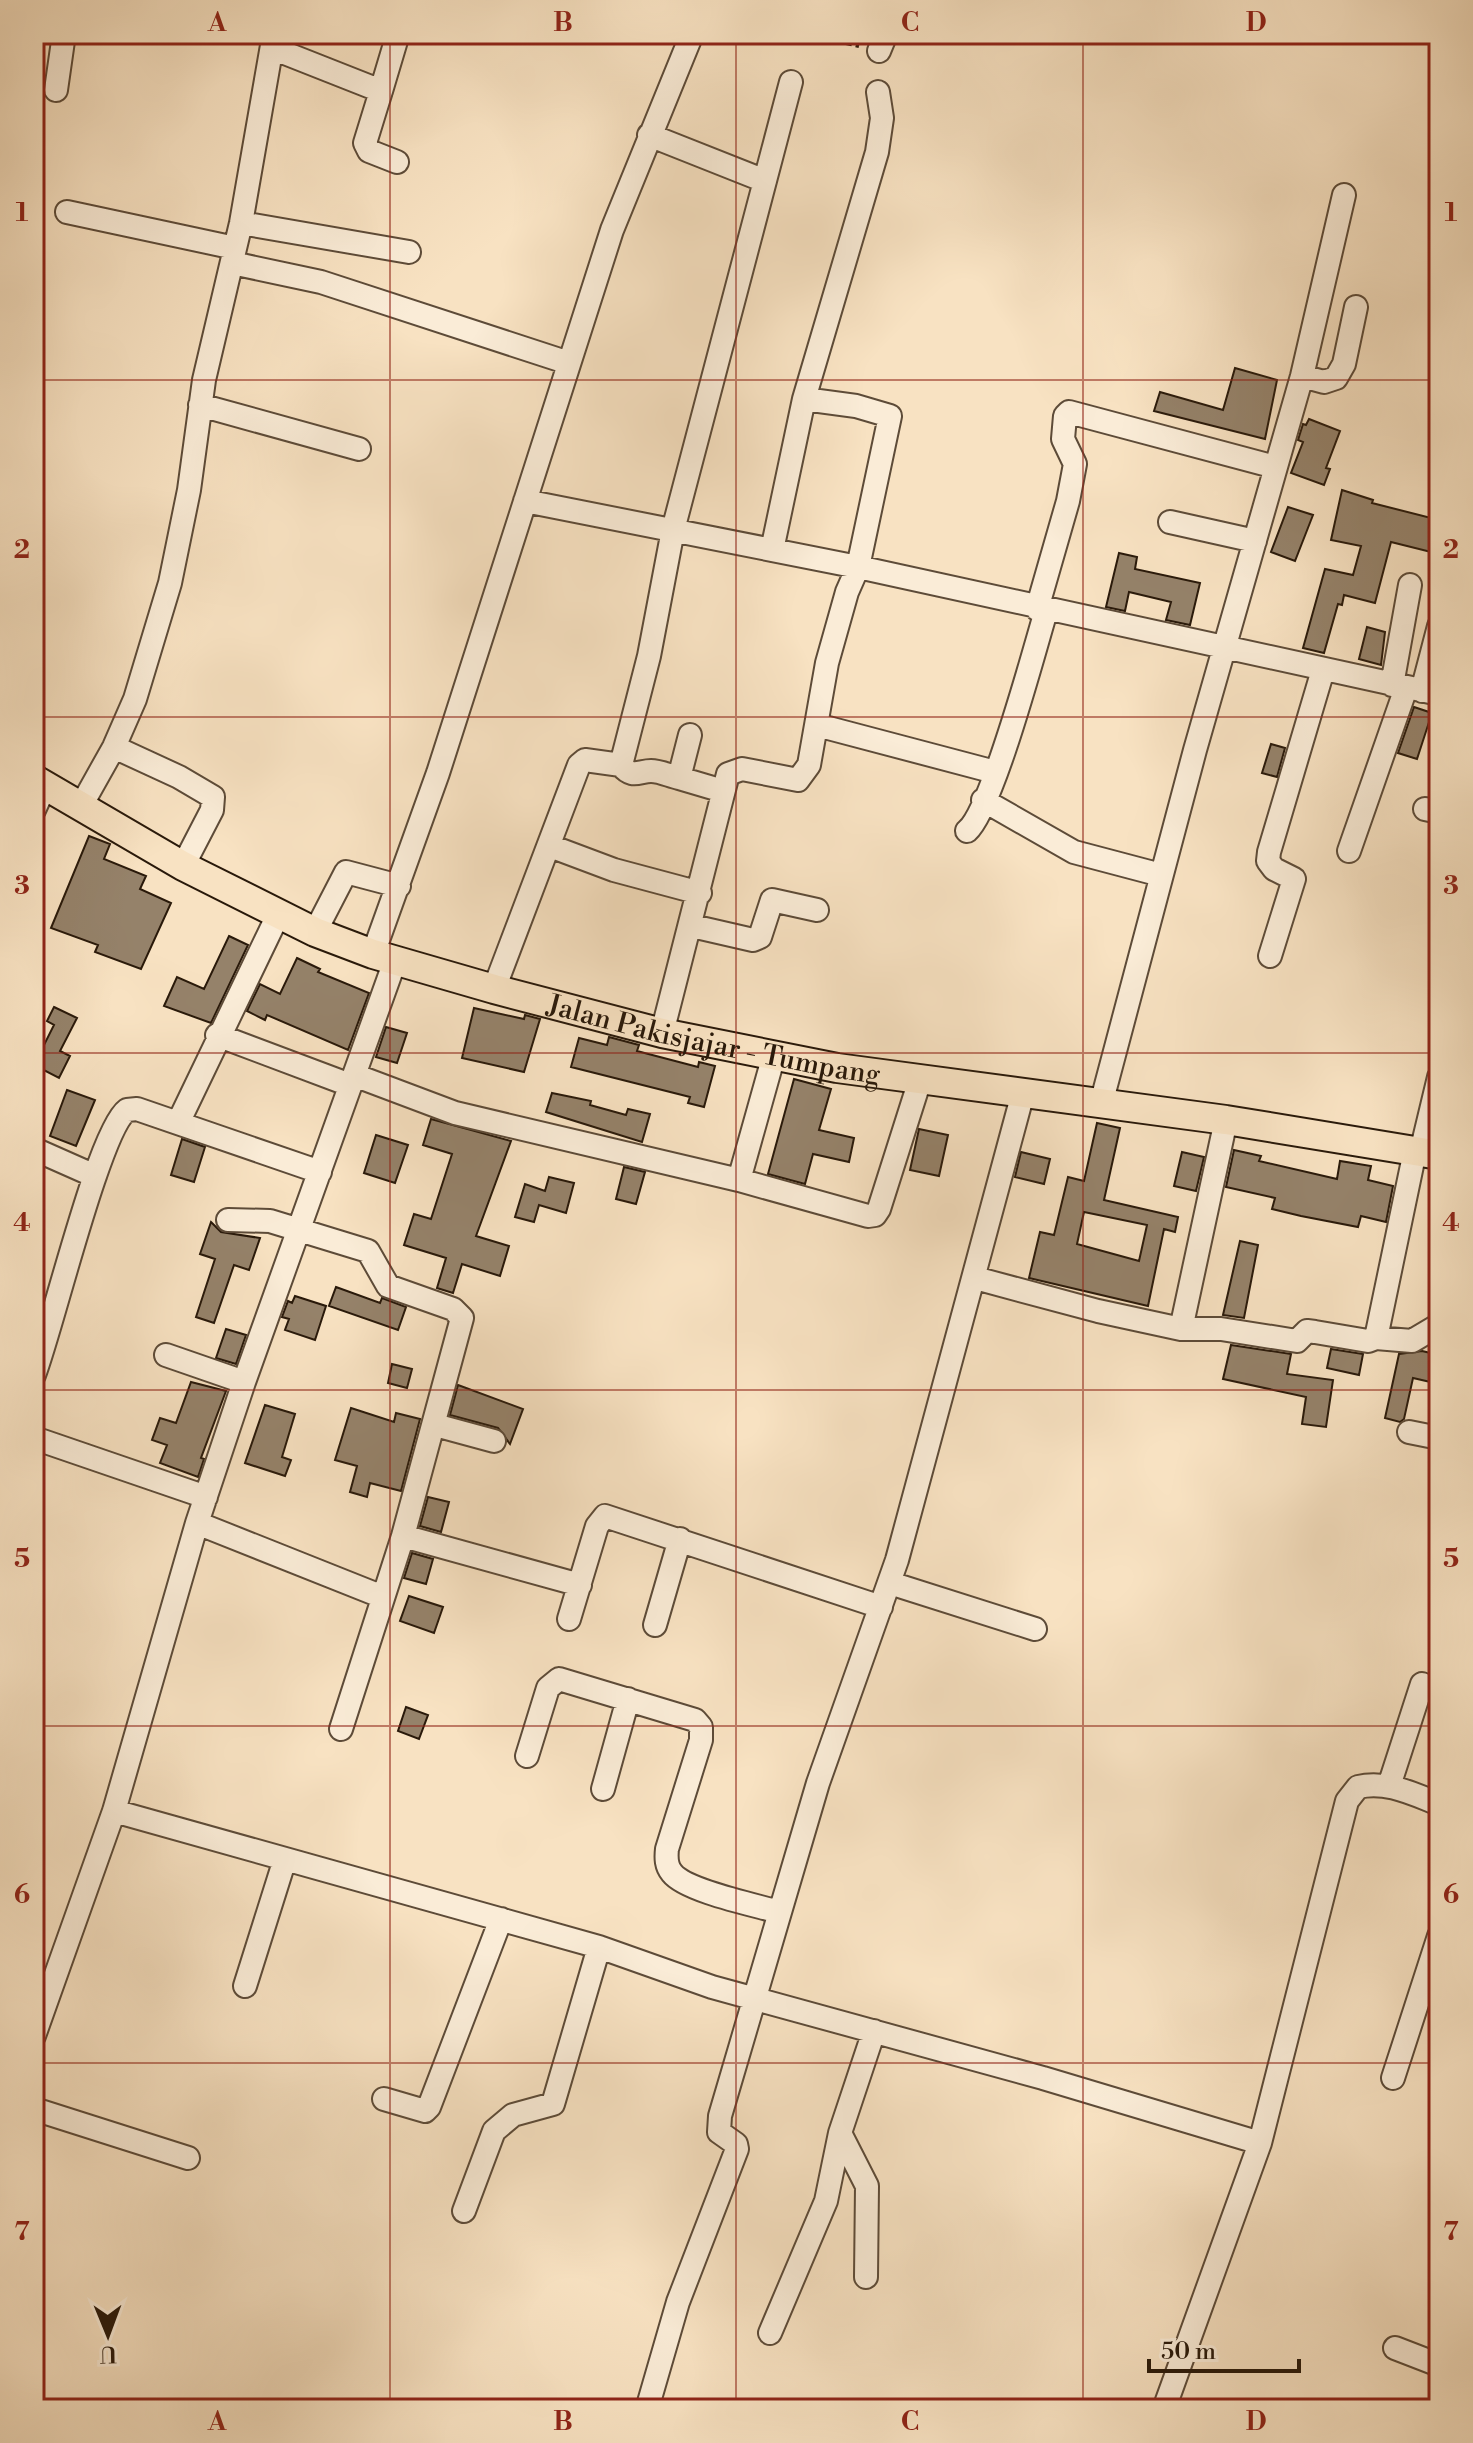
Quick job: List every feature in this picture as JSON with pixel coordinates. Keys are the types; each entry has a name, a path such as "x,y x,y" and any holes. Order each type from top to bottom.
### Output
{"main road":[{"name":"Jalan Pakisjajar - Tumpang","path":"38,792 81,806 183,866 315,932 384,957 662,1033 920,1080 1226,1120 1425,1153"}],"street":[{"path":"56,90 64,34"},
{"path":"397,162 369,151 365,143 398,34"},
{"path":"34,2036 114,1811 197,1523 352,1080 399,886 612,230 692,34"},
{"path":"81,806 114,747 142,680 170,583 189,490 200,405 241,223 273,41 381,91"},
{"path":"621,765 649,656 673,530 791,82"},
{"path":"772,550 804,399 877,152 882,118 878,92"},
{"path":"649,135 765,181"},
{"path":"1101,1104 1161,875 1302,376 1344,195"},
{"path":"67,212 234,256 364,295 569,363"},
{"path":"241,223 409,252"},
{"path":"1302,376 1324,382 1336,378 1344,364 1356,307"},
{"path":"662,1033 692,926 723,791 733,769 802,779 809,765 827,663 847,592 858,567 890,416 856,406 804,399"},
{"path":"200,405 359,449"},
{"path":"967,831 995,772 1042,610 1068,501 1075,464 1063,439 1065,416 1069,412 1275,467"},
{"path":"525,501 858,567 1415,690"},
{"path":"1170,522 1255,541"},
{"path":"1410,585 1415,690"},
{"path":"1349,851 1439,626"},
{"path":"1270,956 1294,879 1274,869 1268,861 1269,852 1323,670"},
{"path":"817,725 995,772"},
{"path":"679,778 690,735"},
{"path":"114,747 190,782 213,797 212,810 183,866"},
{"path":"494,989 579,765 585,760 621,765 627,772 640,775 651,771 723,791"},
{"path":"983,800 1074,852 1161,875"},
{"path":"550,846 614,870 700,893"},
{"path":"315,932 346,872 399,886"},
{"path":"692,926 753,940 760,937 772,900 817,910"},
{"path":"178,1123 217,1035 278,915"},
{"path":"217,1035 455,1113 739,1180 861,1215 875,1215 920,1080"},
{"path":"739,1180 774,1055"},
{"path":"1376,1338 1425,1153 1439,1077"},
{"path":"647,2409 678,2302 737,2149 736,2144 719,2132 718,2124 818,1783 890,1583 1023,1093"},
{"path":"34,1375 95,1176 117,1121 127,1110 137,1109 320,1172"},
{"path":"1181,1329 1226,1120"},
{"path":"34,1149 95,1176"},
{"path":"228,1220 261,1219 368,1251 388,1286 459,1313 462,1328 435,1425 341,1729"},
{"path":"975,1278 1181,1329 1221,1329 1297,1341 1307,1331 1368,1341 1376,1338 1412,1341 1439,1325"},
{"path":"166,1355 244,1382"},
{"path":"435,1425 494,1441"},
{"path":"1409,1432 1439,1438"},
{"path":"34,1438 206,1497"},
{"path":"569,1619 602,1517 610,1516 881,1607"},
{"path":"197,1523 383,1597"},
{"path":"403,1536 580,1585"},
{"path":"655,1625 680,1539"},
{"path":"890,1583 1035,1629"},
{"path":"527,1756 548,1688 554,1680 575,1681 690,1718 701,1727 700,1747 667,1849 667,1864 672,1873 688,1883 779,1912"},
{"path":"1389,1786 1422,1684"},
{"path":"603,1789 628,1699"},
{"path":"1164,2409 1260,2143 1347,1801 1358,1787 1389,1786 1439,1804"},
{"path":"114,1811 599,1947 755,1999 1260,2143"},
{"path":"245,1986 285,1859"},
{"path":"384,2099 417,2111 429,2107 501,1919"},
{"path":"1393,2078 1439,1936"},
{"path":"464,2211 494,2131 513,2115 553,2104 599,1947"},
{"path":"770,2333 826,2201 840,2133 874,2031"},
{"path":"34,2109 188,2158"},
{"path":"840,2133 867,2186 866,2277"},
{"path":"1395,2348 1439,2365"}],"path":[{"path":"807,34 883,42"}],"building":[{"path":"1235,368 1277,380 1265,439 1154,411 1160,392 1223,410"},
{"path":"1309,419 1340,431 1326,468 1330,469 1324,485 1291,473 1303,442 1298,440 1303,424 1306,425"},
{"path":"1342,490 1373,500 1372,503 1439,520 1439,554 1391,542 1375,603 1344,595 1342,605 1338,604 1324,653 1303,648 1325,569 1353,575 1361,546 1331,540"},
{"path":"1288,507 1313,515 1295,561 1271,552"},
{"path":"1119,553 1137,557 1135,569 1200,583 1190,625 1166,620 1171,602 1129,592 1125,611 1106,607"},
{"path":"1367,627 1385,632 1381,665 1359,659"},
{"path":"1414,707 1432,713 1417,759 1398,753"},
{"path":"1271,744 1285,748 1277,777 1262,773"},
{"path":"89,836 110,844 104,859 146,876 140,889 171,903 141,969 95,952 98,945 51,928"},
{"path":"229,936 248,945 211,1023 164,1006 177,977 204,989"},
{"path":"297,958 320,969 318,972 369,993 348,1050 267,1015 265,1020 247,1011 260,984 280,994"},
{"path":"54,1007 77,1018 60,1051 70,1056 59,1078 34,1065 54,1025 47,1021"},
{"path":"474,1008 524,1019 525,1015 540,1019 524,1072 462,1058"},
{"path":"386,1027 407,1033 397,1063 376,1057"},
{"path":"609,1037 639,1045 637,1051 698,1067 699,1062 715,1066 704,1107 688,1103 690,1097 571,1067 579,1038 607,1045"},
{"path":"794,1079 831,1089 819,1130 854,1138 849,1162 813,1154 805,1184 768,1174"},
{"path":"67,1090 95,1100 76,1146 50,1136"},
{"path":"552,1093 591,1101 590,1105 626,1115 628,1109 650,1114 642,1142 546,1112"},
{"path":"431,1119 511,1141 476,1236 509,1246 500,1276 462,1264 453,1293 437,1288 446,1258 404,1245 414,1214 431,1219 452,1154 423,1145"},
{"path":"1097,1123 1120,1128 1104,1200 1178,1217 1175,1232 1164,1229 1148,1306 1029,1278 1040,1232 1054,1235 1068,1177 1084,1181","holes":["1084,1212 1147,1225 1139,1261 1077,1244"]},
{"path":"919,1129 948,1135 939,1176 910,1170"},
{"path":"376,1135 408,1145 395,1183 364,1173"},
{"path":"182,1139 205,1147 194,1182 171,1175"},
{"path":"1234,1150 1261,1156 1259,1161 1337,1179 1340,1161 1371,1166 1368,1180 1393,1186 1386,1222 1361,1216 1358,1227 1272,1209 1275,1198 1226,1187"},
{"path":"1021,1152 1050,1159 1044,1184 1015,1177"},
{"path":"1182,1152 1204,1157 1196,1191 1174,1186"},
{"path":"624,1167 645,1172 636,1204 616,1199"},
{"path":"549,1177 574,1183 566,1213 539,1205 534,1222 515,1217 525,1184 545,1191"},
{"path":"211,1222 221,1232 260,1238 249,1270 234,1265 214,1323 196,1317 215,1259 200,1254"},
{"path":"1240,1241 1258,1245 1244,1318 1223,1315"},
{"path":"336,1287 380,1303 382,1298 406,1307 398,1330 329,1306"},
{"path":"295,1296 326,1306 315,1340 285,1330 289,1319 282,1317 288,1301 292,1303"},
{"path":"226,1329 246,1335 236,1364 216,1358"},
{"path":"1231,1345 1291,1354 1287,1374 1333,1380 1326,1427 1302,1424 1306,1397 1223,1379"},
{"path":"1331,1349 1363,1354 1359,1375 1327,1368"},
{"path":"1422,1351 1439,1355 1439,1384 1413,1378 1404,1419 1400,1422 1385,1418 1399,1354"},
{"path":"392,1364 412,1369 407,1388 388,1383"},
{"path":"191,1382 226,1391 201,1458 204,1459 198,1477 160,1463 167,1445 152,1440 160,1418 176,1423"},
{"path":"458,1385 523,1409 510,1444 498,1428 450,1415"},
{"path":"265,1405 295,1414 282,1457 291,1460 285,1476 245,1463"},
{"path":"351,1408 394,1422 396,1413 420,1419 401,1491 370,1483 367,1497 350,1492 357,1466 335,1460"},
{"path":"428,1497 449,1502 441,1532 420,1526"},
{"path":"412,1553 433,1559 426,1584 404,1578"},
{"path":"409,1596 443,1607 434,1633 400,1621"},
{"path":"406,1707 428,1715 419,1739 398,1731"}]}
